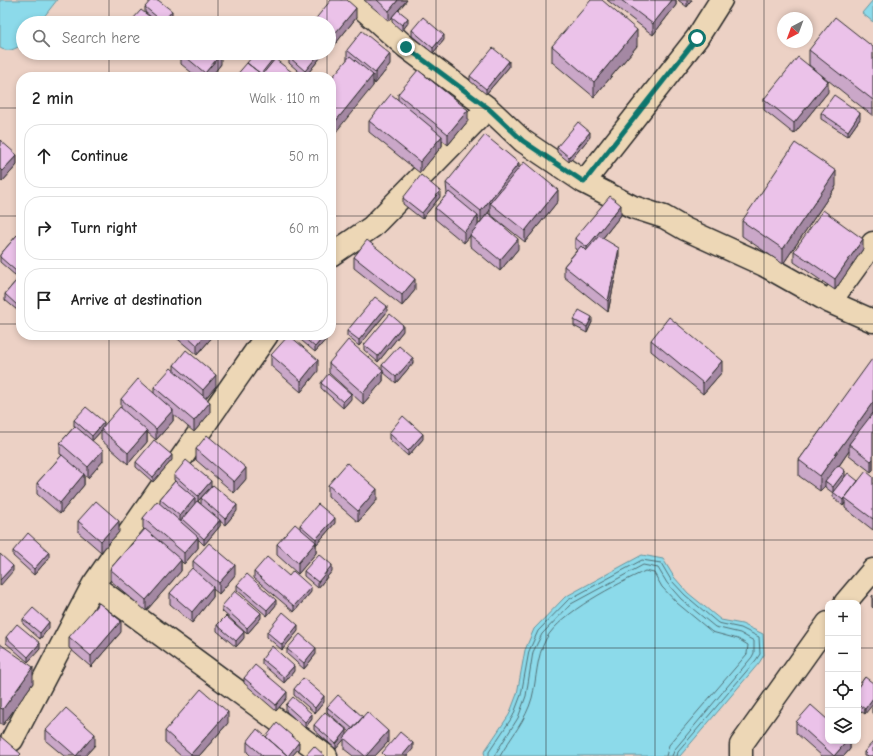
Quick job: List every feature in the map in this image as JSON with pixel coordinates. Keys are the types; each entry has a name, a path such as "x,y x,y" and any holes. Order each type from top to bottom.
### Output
{"street":[{"path":"353,0 406,47 488,108 523,141 584,182 633,207 664,217 685,229 764,265 830,302 873,321"},
{"path":"584,182 697,38 721,0"},
{"path":"336,251 372,226 488,108"},
{"path":"830,302 873,243"},
{"path":"12,740 93,585 264,340"},
{"path":"848,600 873,570"},
{"path":"93,585 326,756"},
{"path":"741,756 741,745 825,627"}],"water":[{"path":"0,0 57,0 44,16 16,16 16,48 9,50 0,48"},
{"path":"873,0 873,22 862,13"},
{"path":"642,555 663,559 674,577 688,593 721,620 742,624 763,634 764,655 759,663 680,756 485,756 484,752 509,715 517,694 525,650 534,629 565,597"}],"building":[{"path":"151,0 158,0 172,11 168,16 156,16 145,7"},
{"path":"331,0 347,0 356,8 336,32 336,16 318,16"},
{"path":"377,0 398,0 389,11"},
{"path":"591,0 602,0 637,30 594,82 552,46"},
{"path":"621,0 672,0 653,24"},
{"path":"141,10 149,16 136,16"},
{"path":"398,10 408,18 402,25 392,17"},
{"path":"423,17 444,35 433,48 412,30"},
{"path":"835,17 873,47 873,100 809,50 813,48 813,45"},
{"path":"362,31 390,54 375,73 347,50"},
{"path":"493,48 509,61 486,89 470,76"},
{"path":"350,56 373,75 336,121 336,73"},
{"path":"798,57 828,81 794,123 764,99"},
{"path":"189,60 216,60 206,72 204,72"},
{"path":"249,60 272,60 263,72 258,72 247,63"},
{"path":"274,60 276,60 292,72 264,72"},
{"path":"292,60 314,60 305,71"},
{"path":"247,63 259,72 239,72"},
{"path":"418,70 468,110 448,134 398,94"},
{"path":"391,94 442,136 420,162 369,121"},
{"path":"834,95 860,113 848,131 821,113"},
{"path":"578,122 590,132 569,157 557,147"},
{"path":"485,135 519,163 481,211 446,183"},
{"path":"0,140 16,154 16,156 2,171 0,169"},
{"path":"795,143 836,171 783,249 742,221"},
{"path":"524,162 558,190 525,231 490,203"},
{"path":"421,175 440,191 422,213 403,198"},
{"path":"449,192 478,216 464,232 435,208"},
{"path":"610,196 621,205 587,247 575,238"},
{"path":"823,210 863,239 835,279 794,251"},
{"path":"488,213 518,239 500,260 470,235"},
{"path":"16,236 16,271 0,257 0,255"},
{"path":"599,236 619,248 608,301 564,266 581,246 586,251"},
{"path":"367,240 415,279 402,295 354,257"},
{"path":"16,281 16,304 5,294"},
{"path":"375,297 387,306 359,340 347,331"},
{"path":"579,310 592,317 587,327 574,320"},
{"path":"390,314 403,325 378,356 364,345"},
{"path":"669,317 722,361 703,383 651,340"},
{"path":"192,340 201,340 197,345"},
{"path":"284,340 295,340 318,360 301,381 271,355"},
{"path":"307,340 321,340 315,347"},
{"path":"348,340 383,370 363,393 329,363"},
{"path":"399,346 413,358 396,377 382,365"},
{"path":"186,350 216,375 203,390 174,365"},
{"path":"872,359 873,402 820,476 799,460"},
{"path":"171,368 210,402 194,421 154,387"},
{"path":"328,374 351,394 343,402 321,383"},
{"path":"138,379 173,410 156,429 121,399"},
{"path":"86,407 104,422 92,436 74,420"},
{"path":"120,407 147,431 128,453 101,429"},
{"path":"873,413 873,459 871,461 849,444"},
{"path":"403,416 423,434 408,451 389,433"},
{"path":"75,426 103,450 88,467 60,443"},
{"path":"207,435 246,468 234,482 196,449"},
{"path":"154,440 172,455 153,477 136,462"},
{"path":"62,455 84,474 60,503 37,483"},
{"path":"186,460 211,481 198,496 174,475"},
{"path":"347,463 377,489 358,511 328,485"},
{"path":"838,465 845,471 833,487 825,481"},
{"path":"866,471 873,477 873,519 845,498"},
{"path":"848,473 858,481 843,500 833,492"},
{"path":"175,481 195,498 180,516 160,499"},
{"path":"213,485 237,505 225,519 201,498"},
{"path":"96,501 119,521 101,541 78,521"},
{"path":"157,501 198,537 184,553 143,518"},
{"path":"197,501 220,520 204,539 182,519"},
{"path":"318,504 335,518 316,539 300,525"},
{"path":"295,524 316,542 298,563 277,544"},
{"path":"145,529 181,560 146,600 110,569"},
{"path":"28,533 49,552 34,569 13,551"},
{"path":"209,543 235,565 219,583 193,561"},
{"path":"0,554 13,566 0,580"},
{"path":"319,554 332,565 318,582 304,571"},
{"path":"267,557 289,576 293,571 311,587 294,606 254,572"},
{"path":"192,568 213,587 192,612 170,593"},
{"path":"247,574 276,600 267,610 237,585"},
{"path":"235,591 261,613 247,628 222,606"},
{"path":"99,603 121,621 91,656 69,637"},
{"path":"33,608 49,622 40,633 23,619"},
{"path":"283,612 298,625 282,645 267,632"},
{"path":"226,616 244,632 236,641 217,625"},
{"path":"17,624 40,643 28,657 6,637"},
{"path":"300,634 316,648 304,663 287,649"},
{"path":"0,644 33,667 3,709 0,708"},
{"path":"272,646 294,666 284,677 262,659"},
{"path":"255,665 287,692 276,705 244,678"},
{"path":"865,677 873,683 873,698 865,709 861,706 861,683"},
{"path":"303,678 324,696 315,708 294,689"},
{"path":"201,689 228,712 191,754 165,731"},
{"path":"338,695 363,717 353,729 327,707"},
{"path":"293,697 312,714 305,722 286,705"},
{"path":"811,705 825,717 825,744 844,744 834,756 796,722"},
{"path":"66,708 95,734 76,756 46,730"},
{"path":"325,712 347,730 336,744 314,725"},
{"path":"367,712 388,731 365,756 344,738"},
{"path":"277,723 299,742 288,756 266,737"},
{"path":"257,729 288,756 263,756 247,742"},
{"path":"400,732 413,743 402,756 385,756 382,753"},
{"path":"0,736 21,754 19,756 0,756"},
{"path":"873,742 873,756 868,756 864,752"},
{"path":"314,746 325,756 305,756"}],"route":[{"path":"406,47 464,92 488,108 523,141 584,182 697,38"}]}
